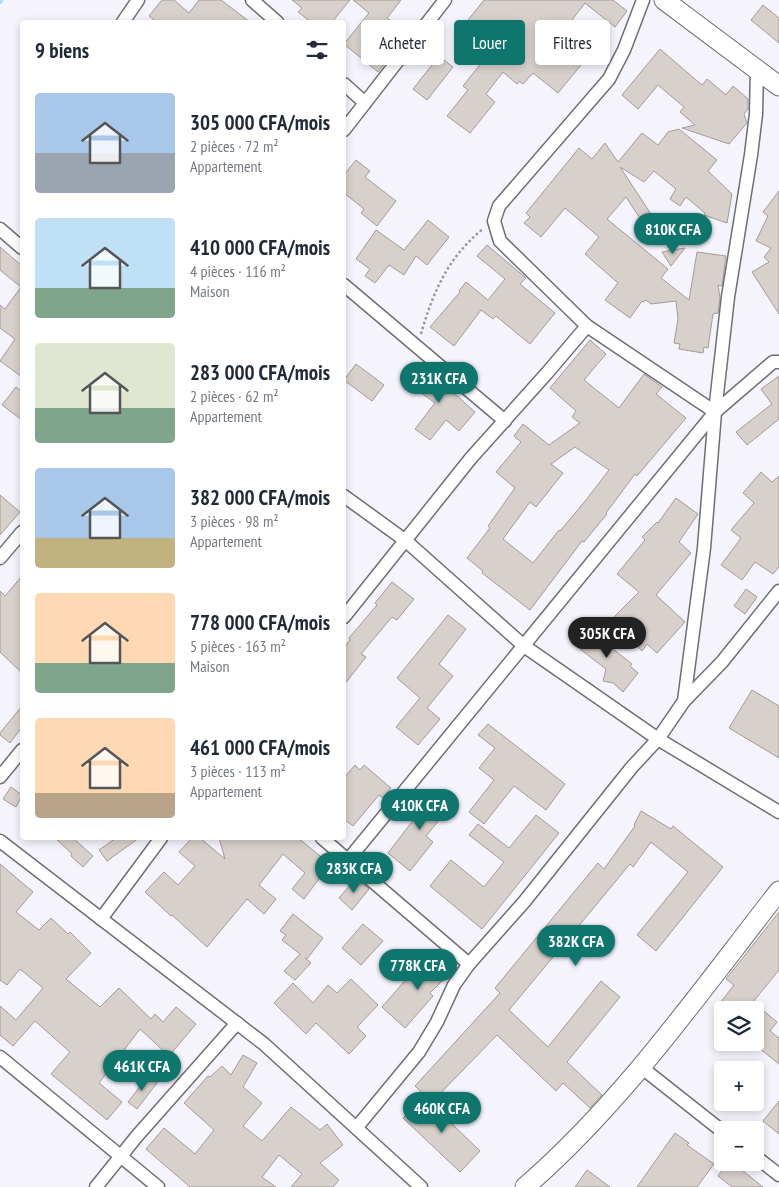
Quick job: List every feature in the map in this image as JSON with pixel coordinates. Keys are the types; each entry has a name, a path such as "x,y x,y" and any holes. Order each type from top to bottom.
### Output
{"street":[{"path":"124,20 138,0"},
{"path":"346,127 445,0"},
{"path":"643,0 624,50 609,79 499,206 494,221 500,241 588,326 715,412"},
{"path":"664,0 779,86"},
{"path":"255,1 275,20"},
{"path":"684,701 704,548 715,412 728,296 756,114 757,68"},
{"path":"346,86 365,103"},
{"path":"0,229 20,246"},
{"path":"346,287 505,421"},
{"path":"346,615 442,493 588,326"},
{"path":"348,860 715,412 773,362 779,362"},
{"path":"346,497 406,541 524,646 658,739 779,812"},
{"path":"0,558 20,534"},
{"path":"357,1127 418,1052 437,1022 454,985 468,964 524,902 632,767 658,739 684,701 722,662 779,591"},
{"path":"0,776 20,752"},
{"path":"101,919 160,840"},
{"path":"324,840 468,964"},
{"path":"0,841 264,1044 422,1187"},
{"path":"525,1187 600,1116 641,1067 779,891"},
{"path":"96,1187 120,1156 237,1023"},
{"path":"0,1057 158,1187"},
{"path":"641,1067 714,1124"},
{"path":"764,1163 779,1175"}],"path":[{"path":"417,347 427,313 451,261 461,248 494,221"}],"building":[{"path":"162,0 174,0 189,13 199,0 221,0 247,20 154,20 149,16"},
{"path":"292,0 350,0 334,20 308,20 298,12 302,8"},
{"path":"353,0 401,0 387,18 390,20 363,20 369,13"},
{"path":"484,0 613,0 627,11 615,27 610,23 610,20 606,20 585,3 572,20 535,20 535,65 581,65 558,93 533,73 523,84 519,81 517,84 503,72 486,94 495,102 470,133 447,116 468,90 463,86 480,65 525,65 525,20 468,20"},
{"path":"763,5 779,18 779,43 751,20"},
{"path":"361,23 361,58 346,46 346,42"},
{"path":"660,49 702,85 707,79 726,95 733,86 748,99 748,109 744,114 747,123 729,144 682,128 695,125 680,112 684,107 658,85 638,109 622,95"},
{"path":"444,60 453,67 427,100 413,89 432,65 444,65"},
{"path":"370,65 384,65 378,72"},
{"path":"679,129 717,160 708,171 732,194 727,223 704,215 705,213 686,197 680,206 670,199 676,189 654,171 644,182 620,167 653,217 643,223 626,197 607,219 668,269 661,278 689,300 697,252 726,256 722,286 718,285 720,298 718,313 713,314 708,348 704,347 703,353 679,349 680,344 674,343 678,319 676,301 651,304 646,300 642,301 630,318 605,300 618,283 585,254 599,237 565,208 541,237 524,223 530,217 526,213 579,148 592,159 605,143 618,162 642,133 658,145 668,132"},
{"path":"356,160 370,171 365,177 396,201 377,226 361,213 364,209 346,195 346,172"},
{"path":"779,191 779,314 752,272 769,262 764,257 771,248 756,241 768,216 763,212"},
{"path":"428,220 449,237 427,265 416,256 404,275 389,265 375,283 365,276 370,269 356,259 376,230 404,250"},
{"path":"487,245 526,278 520,284 555,313 530,344 496,316 493,319 481,310 454,346 430,327 460,292 466,282 488,300 505,279 477,256"},
{"path":"0,247 20,264 20,286 0,270"},
{"path":"685,248 671,266 662,252"},
{"path":"20,288 20,376 0,361 15,339 0,328 0,305 5,309"},
{"path":"590,340 606,354 584,380 619,408 644,374 662,387 656,394 686,418 637,476 635,474 607,514 584,542 582,541 530,610 482,573 483,571 467,558 490,528 488,526 515,488 496,472 521,442 514,436 523,424 549,445 580,423 572,417 576,411 550,388","holes":["575,447 609,470 533,563 503,539 530,502 536,507 563,473 551,464"]},
{"path":"356,364 384,385 372,401 346,382 346,377"},
{"path":"416,365 444,384 475,412 459,431 446,420 430,440 415,429 435,403 405,381"},
{"path":"779,376 779,419 747,445 736,432 772,404 761,389"},
{"path":"16,387 20,390 20,418 2,405"},
{"path":"761,472 772,482 779,476 779,567 773,574 755,562 742,580 721,565 741,538 731,530 754,503 743,493"},
{"path":"0,495 20,512 0,535"},
{"path":"676,498 698,514 679,542 691,553 656,595 685,622 657,653 647,644 642,651 611,620 639,592 617,574 645,540 642,537 658,523"},
{"path":"20,578 20,671 0,652 0,591 5,596"},
{"path":"392,582 414,599 397,620 392,617 361,654 366,657 346,682 346,645 350,640 349,638 377,605 375,603"},
{"path":"746,589 757,597 745,614 734,606"},
{"path":"448,615 466,629 439,664 453,676 427,708 440,719 418,745 396,727 420,698 397,678"},
{"path":"585,627 632,664 630,666 638,673 623,692 613,683 603,681 606,669 572,643"},
{"path":"752,690 779,706 779,758 729,728"},
{"path":"20,708 20,730 10,743 0,733"},
{"path":"488,724 565,784 546,810 514,786 484,824 469,812 494,780 479,768 495,748 478,735"},
{"path":"355,765 360,770 364,765 391,788 383,798 379,795 353,826 346,821 346,776"},
{"path":"11,787 20,794 20,799 16,807 3,799"},
{"path":"437,789 454,802 426,836 433,842 410,871 388,853"},
{"path":"641,811 671,829 673,826 723,867 656,951 637,935 688,872 651,842 633,867 630,864 509,1010 548,1047 601,981 620,997 567,1062 602,1095 590,1108 563,1083 556,1091 497,1035 432,1102 415,1086 500,993 495,988 598,863 604,869 635,826"},
{"path":"536,815 559,833 482,929 430,886 451,860 484,887 504,862 469,835 478,824 509,848"},
{"path":"57,840 75,840 93,856 83,867 71,856 72,854"},
{"path":"113,840 136,840 107,861 99,850"},
{"path":"190,840 202,840 225,859 220,840 300,840 330,864 304,899 292,889 305,873 283,854 259,885 276,899 264,914 247,899 207,947 145,892 164,872 178,885 195,866 179,852"},
{"path":"0,864 33,892 16,912 39,930 51,918 68,934 70,932 91,953 66,979 100,1007 119,988 151,1019 155,1014 163,1022 176,1007 196,1024 169,1056 140,1029 99,1083 122,1102 107,1120 51,1074 70,1052 35,1021 13,1046 0,1035 0,1006 16,1020 43,988 20,969 7,985 0,980"},
{"path":"356,878 369,889 352,910 339,898"},
{"path":"779,912 779,970 754,1001 722,1001 734,985 726,979"},
{"path":"293,914 323,938 307,959 305,958 311,963 295,980 284,971 300,954 282,940 286,935 280,931"},
{"path":"363,924 383,941 361,965 342,948"},
{"path":"442,952 456,967 430,993 433,996 405,1028 382,1007 410,975 415,980"},
{"path":"351,979 378,1005 357,1027 366,1036 349,1054 316,1023 306,1034 274,1003 293,983 313,1003 328,985 337,993"},
{"path":"764,1011 777,1022 770,1031 779,1038 779,1064 763,1051"},
{"path":"243,1055 257,1063 243,1087 262,1103 243,1126 262,1141 291,1107 320,1130 327,1124 343,1145 320,1163 339,1180 333,1187 291,1187 302,1174 279,1155 262,1177 276,1187 190,1187 146,1149 164,1128 195,1154 214,1130 184,1103 208,1076 210,1077 222,1066 231,1075"},
{"path":"148,1076 157,1083 137,1109 128,1102"},
{"path":"424,1097 480,1151 460,1172 403,1118"},
{"path":"779,1101 779,1134 763,1121"},
{"path":"675,1133 689,1143 687,1145 714,1164 697,1187 637,1187"},
{"path":"587,1170 610,1187 575,1187"},
{"path":"722,1171 743,1171 763,1187 732,1187 718,1176"}]}
